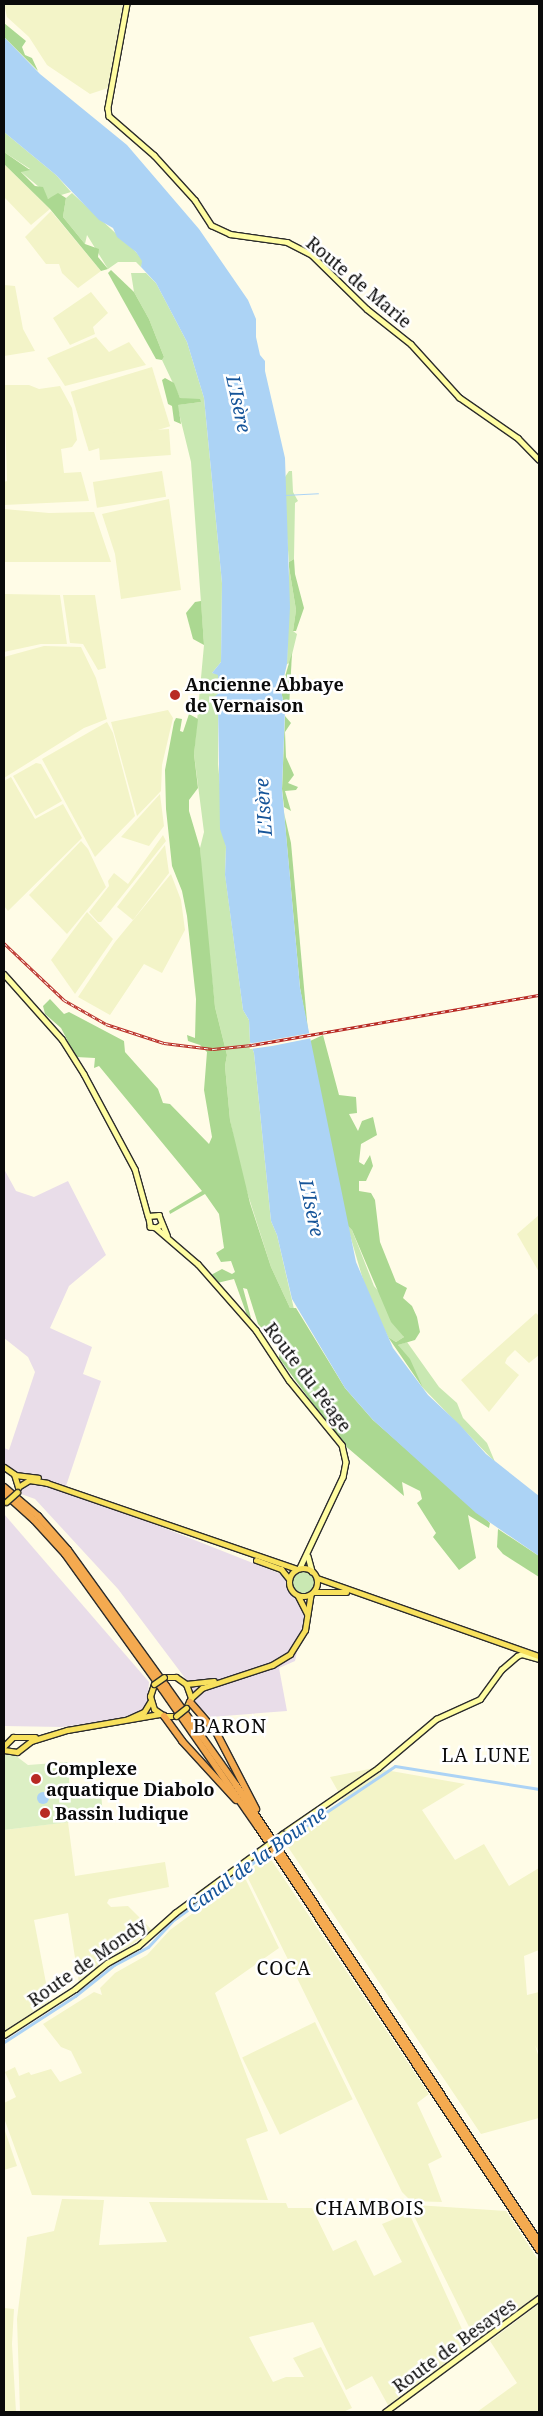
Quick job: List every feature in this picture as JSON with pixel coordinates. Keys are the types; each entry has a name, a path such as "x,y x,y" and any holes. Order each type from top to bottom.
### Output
{"highway":[{"path":"4,1487 46,1524 80,1566 280,1852 539,2242"},
{"path":"4,1493 43,1528 72,1564 258,1827 539,2250"},
{"path":"189,1703 219,1738 280,1852"},
{"path":"162,1715 182,1742 258,1827"}],"main road":[{"path":"4,1467 15,1475 39,1478 231,1547 298,1569 312,1571 317,1578 539,1657"},
{"path":"15,1475 17,1490"},
{"path":"5,1502 17,1490 35,1480 90,1497"},
{"path":"231,1547 281,1569 289,1579 291,1590 298,1596 307,1614"},
{"path":"289,1579 298,1569"},
{"path":"222,1680 186,1684 176,1677 164,1677 154,1684 150,1702 144,1712 129,1719 74,1726 20,1739 13,1737 6,1744 7,1750 17,1752 23,1746 67,1730 162,1715 176,1716 189,1703 198,1690 287,1657 300,1641 317,1578"},
{"path":"298,1596 327,1590 367,1595"},
{"path":"186,1684 189,1703"},
{"path":"150,1702 162,1715"},
{"path":"20,1739 23,1746"}],"street":[{"name":"Route de Marie","path":"127,4 108,113 188,192 211,225 230,234 287,242 312,255 367,309 411,344 459,397 518,438 539,460"},
{"path":"4,974 62,1038 135,1169 144,1198 148,1226 156,1228 161,1225 161,1217 154,1213 144,1198"},
{"path":"148,1216 154,1213"},
{"name":"Route du Péage","path":"161,1225 171,1240"},
{"name":"Route du Péage","path":"156,1228 171,1240 256,1330 284,1372 342,1445 346,1462 343,1477 317,1526 308,1554 298,1569"},
{"path":"308,1554 312,1571"},
{"name":"Route de Mondy","path":"4,2035 75,1989 108,1963 138,1946 176,1913 282,1834 378,1768 449,1712 480,1699 501,1670 517,1656 522,1654 539,1657"},
{"name":"Route de Besayes","path":"385,2412 539,2298"}],"shaded area":[{"path":"4,1169 16,1191 34,1197 68,1181 106,1255 69,1286 50,1328 92,1347 83,1374 101,1381 65,1489 286,1576 306,1609 295,1661 279,1668 287,1711 211,1717 194,1704 188,1682 118,1589 35,1499 21,1494 17,1471 4,1467 4,1448 9,1450 35,1372 28,1357 4,1338"},
{"path":"4,1514 149,1682 147,1705 140,1712 117,1719 62,1727 4,1726"}],"green space":[{"path":"4,4 123,4 108,88 90,94 47,65 29,37 7,17"},
{"path":"4,23 26,41 22,47 25,55 32,58 38,71 4,37"},
{"path":"4,132 56,175 71,192 48,199 44,195 45,192 20,171 30,169 4,152"},
{"path":"4,152 30,170 21,172 35,186 43,187 48,199 58,193 66,198 63,217 85,244 99,249 98,257 108,269 101,271 50,209 4,164"},
{"path":"4,164 50,209 31,225 4,197"},
{"path":"72,193 136,252 143,261 141,267 136,262 118,262 108,269 87,235 85,244 63,217 66,198"},
{"path":"51,211 101,271 78,288 62,273 59,264 46,264 25,237"},
{"path":"111,270 134,292 149,319 164,357 162,360 156,359 108,273"},
{"path":"131,273 146,273 156,283 187,342 204,398 222,583 221,662 212,673 218,674 218,764 226,847 225,874 243,1010 249,1020 250,1042 254,1053 271,1221 277,1235 294,1309 290,1308 271,1267 241,1173 230,1120 225,1066 227,1055 215,1007 202,885 200,848 204,832 194,754 204,645 191,462 177,405 201,402 180,398 162,360 164,357 149,319 134,292"},
{"path":"4,285 15,286 23,329 35,351 4,356"},
{"path":"91,292 108,313 93,327 95,334 70,345 53,318"},
{"path":"96,337 109,352 129,342 146,365 65,386 47,358"},
{"path":"152,367 170,426 89,451 71,392"},
{"path":"165,378 174,383 180,398 200,399 201,402 178,405 181,424 174,421 172,406 168,404 162,380"},
{"path":"4,385 29,385 39,389 60,386 72,408 77,440 72,447 61,449 64,473 81,472 89,501 4,505 4,482 7,481"},
{"path":"169,429 171,455 100,460 98,434"},
{"path":"162,471 166,497 97,508 93,482"},
{"path":"289,471 292,471 293,492 298,501 295,503 294,559 289,562 284,501 285,477"},
{"path":"169,499 181,590 121,599 115,554 102,514"},
{"path":"4,509 49,513 94,512 111,562 4,562"},
{"path":"294,559 295,574 304,608 296,631 293,631 296,610 289,567 289,562"},
{"path":"289,567 296,610 293,631 297,634 290,663 287,664"},
{"path":"4,594 60,595 67,644 41,644 4,652"},
{"path":"63,595 95,595 106,668 98,670 83,644 70,643"},
{"path":"201,601 204,645 193,639 186,613 195,602"},
{"path":"44,646 81,647 96,678 107,719 84,728 4,778 4,657"},
{"path":"292,653 289,708 285,711 281,690"},
{"path":"168,710 173,718 162,765 161,791 137,816 111,722"},
{"path":"189,714 198,719 194,754 198,788 189,800 189,811 200,848 215,1007 227,1055 225,1066 230,1120 250,1203 271,1267 290,1308 296,1308 345,1388 373,1420 490,1523 489,1528 468,1515 476,1558 459,1570 433,1537 436,1533 417,1503 422,1499 420,1491 402,1482 404,1496 342,1443 279,1358 280,1347 258,1324 247,1289 243,1288 251,1318 248,1318 234,1279 217,1283 211,1275 222,1269 232,1274 235,1272 231,1261 221,1262 216,1253 224,1248 219,1214 205,1194 170,1214 169,1211 202,1191 99,1066 94,1068 95,1058 76,1057 61,1028 45,1014 43,1006 50,999 64,1014 69,1012 124,1041 125,1052 158,1089 163,1103 170,1104 209,1144 212,1137 204,1090 207,1052 200,1045 188,1041 187,1035 195,1038 196,999 187,916 182,891 172,866 166,809 165,770 174,722 176,718 182,719 180,731 183,732"},
{"path":"285,716 291,723 285,732 286,757 294,775 288,783 298,787 296,790 285,791 291,811 284,807 282,789"},
{"path":"107,722 113,733 135,816 95,857 42,759"},
{"path":"36,763 41,764 62,801 36,816 13,776"},
{"path":"11,777 35,819 63,804 82,838 8,911 4,906 4,781"},
{"path":"160,794 164,826 149,846 121,837"},
{"path":"284,813 291,843 308,1032 300,988"},
{"path":"163,835 166,841 101,922 98,922 89,912 109,886 108,881 114,873 128,884"},
{"path":"81,841 88,849 106,887 67,934 29,895"},
{"path":"165,845 169,873 133,920 117,907"},
{"path":"171,874 181,900 185,930 162,973 144,964 110,1015 78,997 115,942"},
{"path":"87,912 113,939 75,994 51,960"},
{"path":"323,1035 339,1095 356,1097 357,1113 349,1114 358,1131 362,1121 373,1117 377,1135 361,1144 359,1162 364,1165 370,1155 373,1166 366,1181 359,1181 359,1191 371,1193 375,1200 380,1242 396,1282 407,1288 403,1298 412,1306 417,1317 420,1332 415,1340 398,1345 410,1359 423,1388 388,1337 396,1342 404,1337 391,1322 352,1230 347,1225 310,1041"},
{"path":"539,1215 539,1272 517,1234"},
{"path":"347,1225 352,1230 374,1286 381,1294 404,1337 396,1342 388,1337 366,1290"},
{"path":"536,1313 539,1316 539,1355 529,1363 515,1350 507,1358 505,1363 519,1375 489,1412 461,1380"},
{"path":"407,1342 439,1387 457,1403 463,1418 487,1443 495,1462 423,1388 398,1345"},
{"path":"498,1529 539,1556 539,1577 503,1554 497,1547"},
{"path":"303,1571 311,1574 314,1582 311,1590 303,1593 295,1590 292,1582 295,1574"},
{"name":"Complexe aquatique Diabolo","path":"4,1753 16,1756 28,1765 68,1762 70,1794 101,1791 103,1818 4,1830"},
{"path":"374,1768 465,1784 422,1810 455,1860 484,1844 509,1886 539,1868 539,1950 524,1956 527,1995 539,1992 539,2053 535,2045 539,2058 539,2118 481,2134 288,1847 289,1838 344,1802 330,1777"},
{"path":"68,1822 75,1876 165,1862 169,1887 109,1899 107,1903 111,1907 128,1906 152,1930 79,1983 68,1913 34,1920 50,2004 4,2033 4,1830"},
{"path":"264,1858 270,1858 429,2094 417,2103 442,2157 428,2164 442,2202 411,2201 402,2192 246,1874"},
{"path":"240,1878 246,1880 279,1948 215,1993 268,2131 246,2139 268,2200 32,2195 4,2118 4,2103 16,2097 5,2072 15,2067 19,2076 29,2072 31,2075 51,2069 60,2082 82,2073 71,2051 61,2047 43,2024 94,1992 102,1995 100,1988 115,1973 147,1955 170,1930"},
{"path":"315,2022 353,2099 280,2135 242,2058"},
{"path":"4,2128 17,2166 4,2170"},
{"path":"62,2199 104,2200 99,2245 167,2242 149,2202 286,2203 288,2208 312,2208 333,2251 356,2240 374,2276 402,2262 382,2224 409,2213 471,2349 389,2407 372,2376 346,2390 313,2322 249,2337 273,2382 286,2377 304,2377 293,2358 321,2347 352,2408 343,2412 20,2412 17,2319 27,2237 54,2231"},
{"path":"416,2205 506,2211 539,2261 539,2294 476,2341 414,2216 412,2207"},
{"path":"539,2304 539,2412 477,2412 517,2383 490,2341"},
{"path":"4,2308 14,2309 12,2344 16,2412 4,2412"}],"water":[{"name":"L'Isère","path":"4,37 40,74 127,145 199,229 248,300 256,319 256,337 260,355 265,361 265,371 285,458 290,607 287,664 281,690 285,711 282,789 300,988 356,1262 393,1348 428,1395 459,1424 486,1454 539,1496 539,1556 476,1513 373,1420 345,1388 292,1299 277,1235 271,1221 254,1053 250,1042 249,1020 243,1010 225,875 226,847 220,829 218,707 214,697 219,693 218,675 212,673 221,662 222,583 204,398 187,342 156,283 141,267 142,261 136,252 117,237 113,228 99,220 56,175 4,132"},
{"path":"41,1792 45,1792 49,1798 45,1804 41,1804 37,1800 37,1796"}],"pier":[{"path":"311,1033 312,1038 272,1046 250,1049 248,1044"}],"waterway":[{"path":"284,495 318,493"},
{"name":"Canal de la Bourne","path":"277,1845 395,1766 539,1789"},
{"name":"Canal de la Bourne","path":"4,2042 75,1996 114,1965 148,1947 172,1921 272,1849"}],"railway":[{"path":"4,943 64,1000 106,1024 164,1043 213,1049 252,1045 539,995"}],"place":[{"name":"Ancienne Abbaye de Vernaison","path":"175,695"},
{"name":"Complexe aquatique Diabolo","path":"36,1779"},
{"name":"Bassin ludique","path":"45,1813"}],"district":[{"name":"BARON","path":"230,1725"},
{"name":"LA LUNE","path":"486,1756"},
{"name":"COCA","path":"284,1969"},
{"name":"CHAMBOIS","path":"370,2209"}]}
